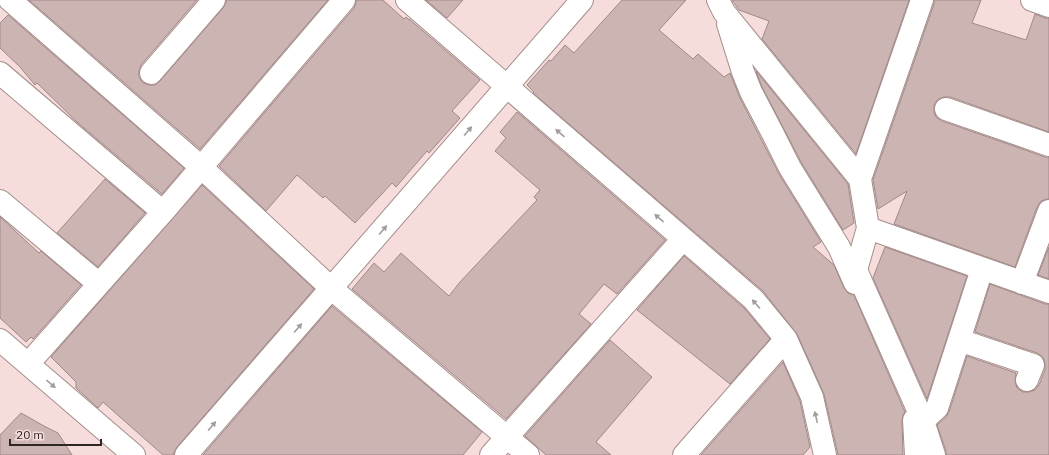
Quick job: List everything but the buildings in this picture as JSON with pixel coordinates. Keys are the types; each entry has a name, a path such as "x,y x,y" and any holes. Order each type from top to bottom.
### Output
{"street":[{"path":"151,73 214,0"},
{"path":"28,364 163,212 344,0"},
{"path":"406,0 752,299 786,339 812,397 825,455"},
{"path":"186,455 582,0"},
{"path":"922,0 860,179 868,228 856,270 922,422 934,455"},
{"path":"1032,0 1049,6"},
{"path":"13,1 201,167 332,289 528,455"},
{"path":"721,6 860,179"},
{"path":"721,6 751,92 774,134 790,168 839,247 881,340 914,422 916,455"},
{"path":"0,73 163,212"},
{"path":"946,109 1049,145"},
{"path":"0,201 99,284"},
{"path":"1022,283 1049,211"},
{"path":"868,228 1049,292"},
{"path":"491,455 683,239"},
{"path":"922,422 937,408 982,269"},
{"path":"684,455 786,339"},
{"path":"0,340 134,455"},
{"path":"959,340 1033,365 1027,380"}]}
